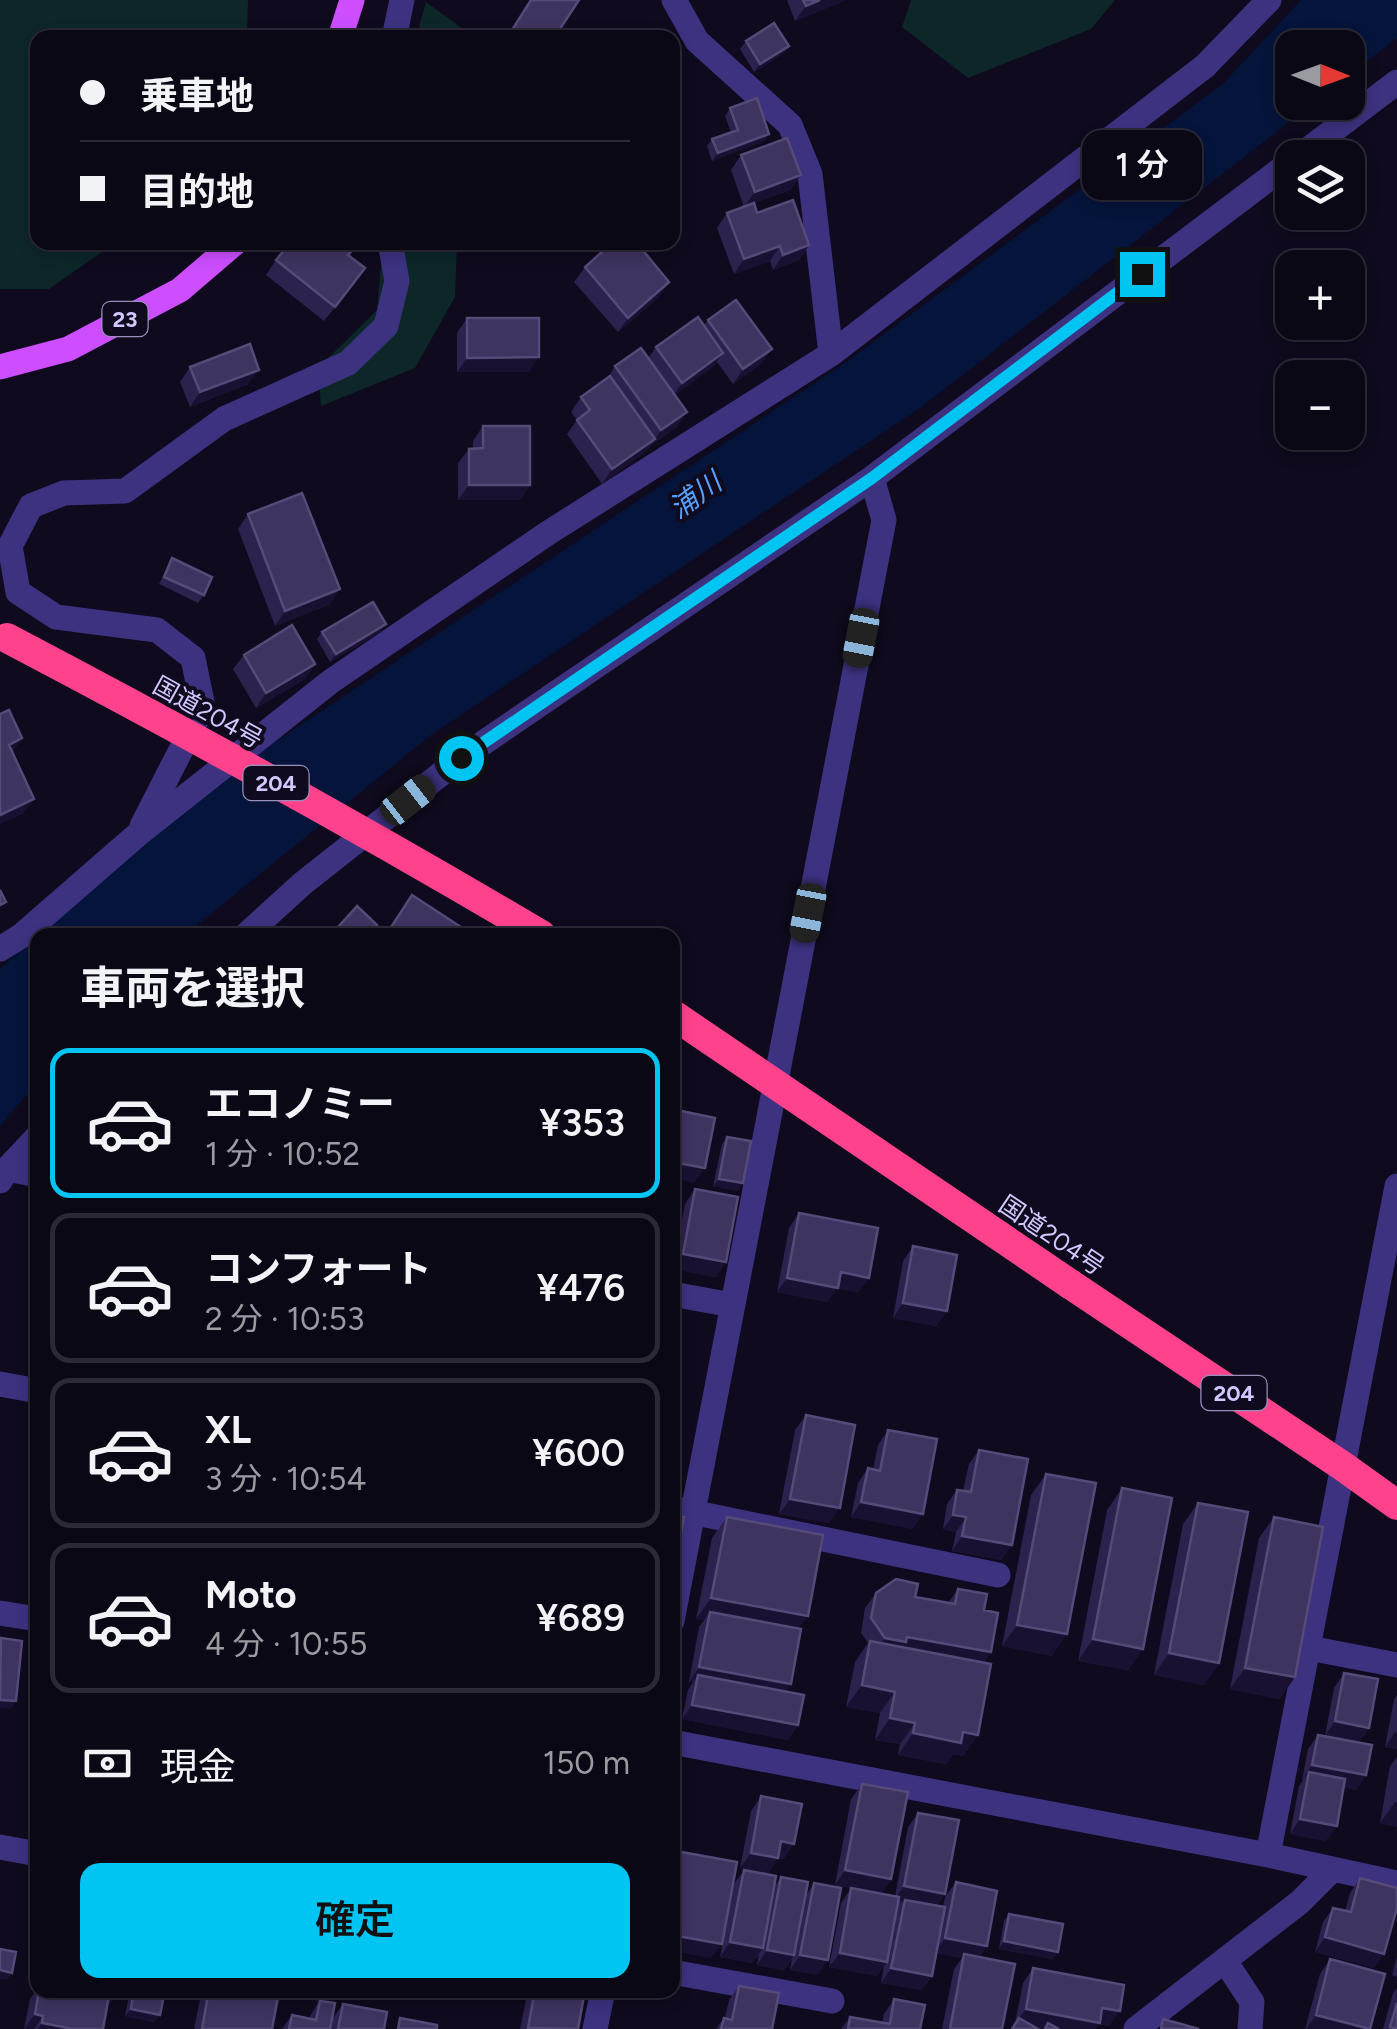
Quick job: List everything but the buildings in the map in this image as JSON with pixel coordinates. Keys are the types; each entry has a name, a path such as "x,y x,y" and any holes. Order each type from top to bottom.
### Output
{"highway":[{"name":"国道204号","path":"4,637 148,712 528,928"},
{"name":"国道204号","path":"680,1019 1397,1505"}],"main road":[{"path":"343,30 352,0"},
{"name":"23","path":"0,367 68,349 132,316 180,290 227,250"}],"street":[{"path":"396,30 402,0"},
{"path":"674,0 697,41 790,125 810,174 831,354"},
{"path":"0,949 330,682 548,533 831,354 1205,66 1270,0"},
{"path":"1320,140 1397,82"},
{"path":"254,928 302,884 461,758 872,478 1275,174"},
{"path":"137,835 204,707 193,658 156,630 56,617 18,592 10,546 30,506 64,493 125,491 224,419 348,362 386,326 397,280 391,250"},
{"path":"680,1540 683,1510 732,1306 884,520 872,478"},
{"path":"4,1175 30,1145"},
{"path":"4,1175 30,1175"},
{"path":"1268,1856 1397,1186"},
{"path":"680,1296 732,1306"},
{"path":"0,1384 30,1390"},
{"path":"683,1510 998,1576"},
{"path":"0,1613 30,1619"},
{"path":"1309,1648 1397,1665"},
{"path":"680,1744 1397,1883"},
{"path":"0,1847 30,1853"},
{"path":"1136,2029 1300,1902 1334,1870"},
{"path":"1224,1960 1252,2002 1250,2029"},
{"path":"680,1973 832,2001"},
{"path":"596,2029 602,1998"}],"green space":[{"path":"0,0 248,0 247,30 30,30 30,250 105,250 49,289 0,289"},
{"path":"911,0 1115,0 1091,29 968,78 902,27"},
{"path":"426,2 465,30 418,30"},
{"path":"382,250 457,250 455,297 415,368 321,406 318,368 377,310"}],"water":[{"name":"浦川","path":"1301,0 1397,0 1397,38 1365,63 1365,30 1275,30 1275,120 1292,120 920,408 431,735 194,928 45,928 185,802 845,363 1223,84"},
{"path":"30,942 30,1091 0,1126 0,969"}],"route":[{"path":"461,758 872,478 1142,274"}]}
